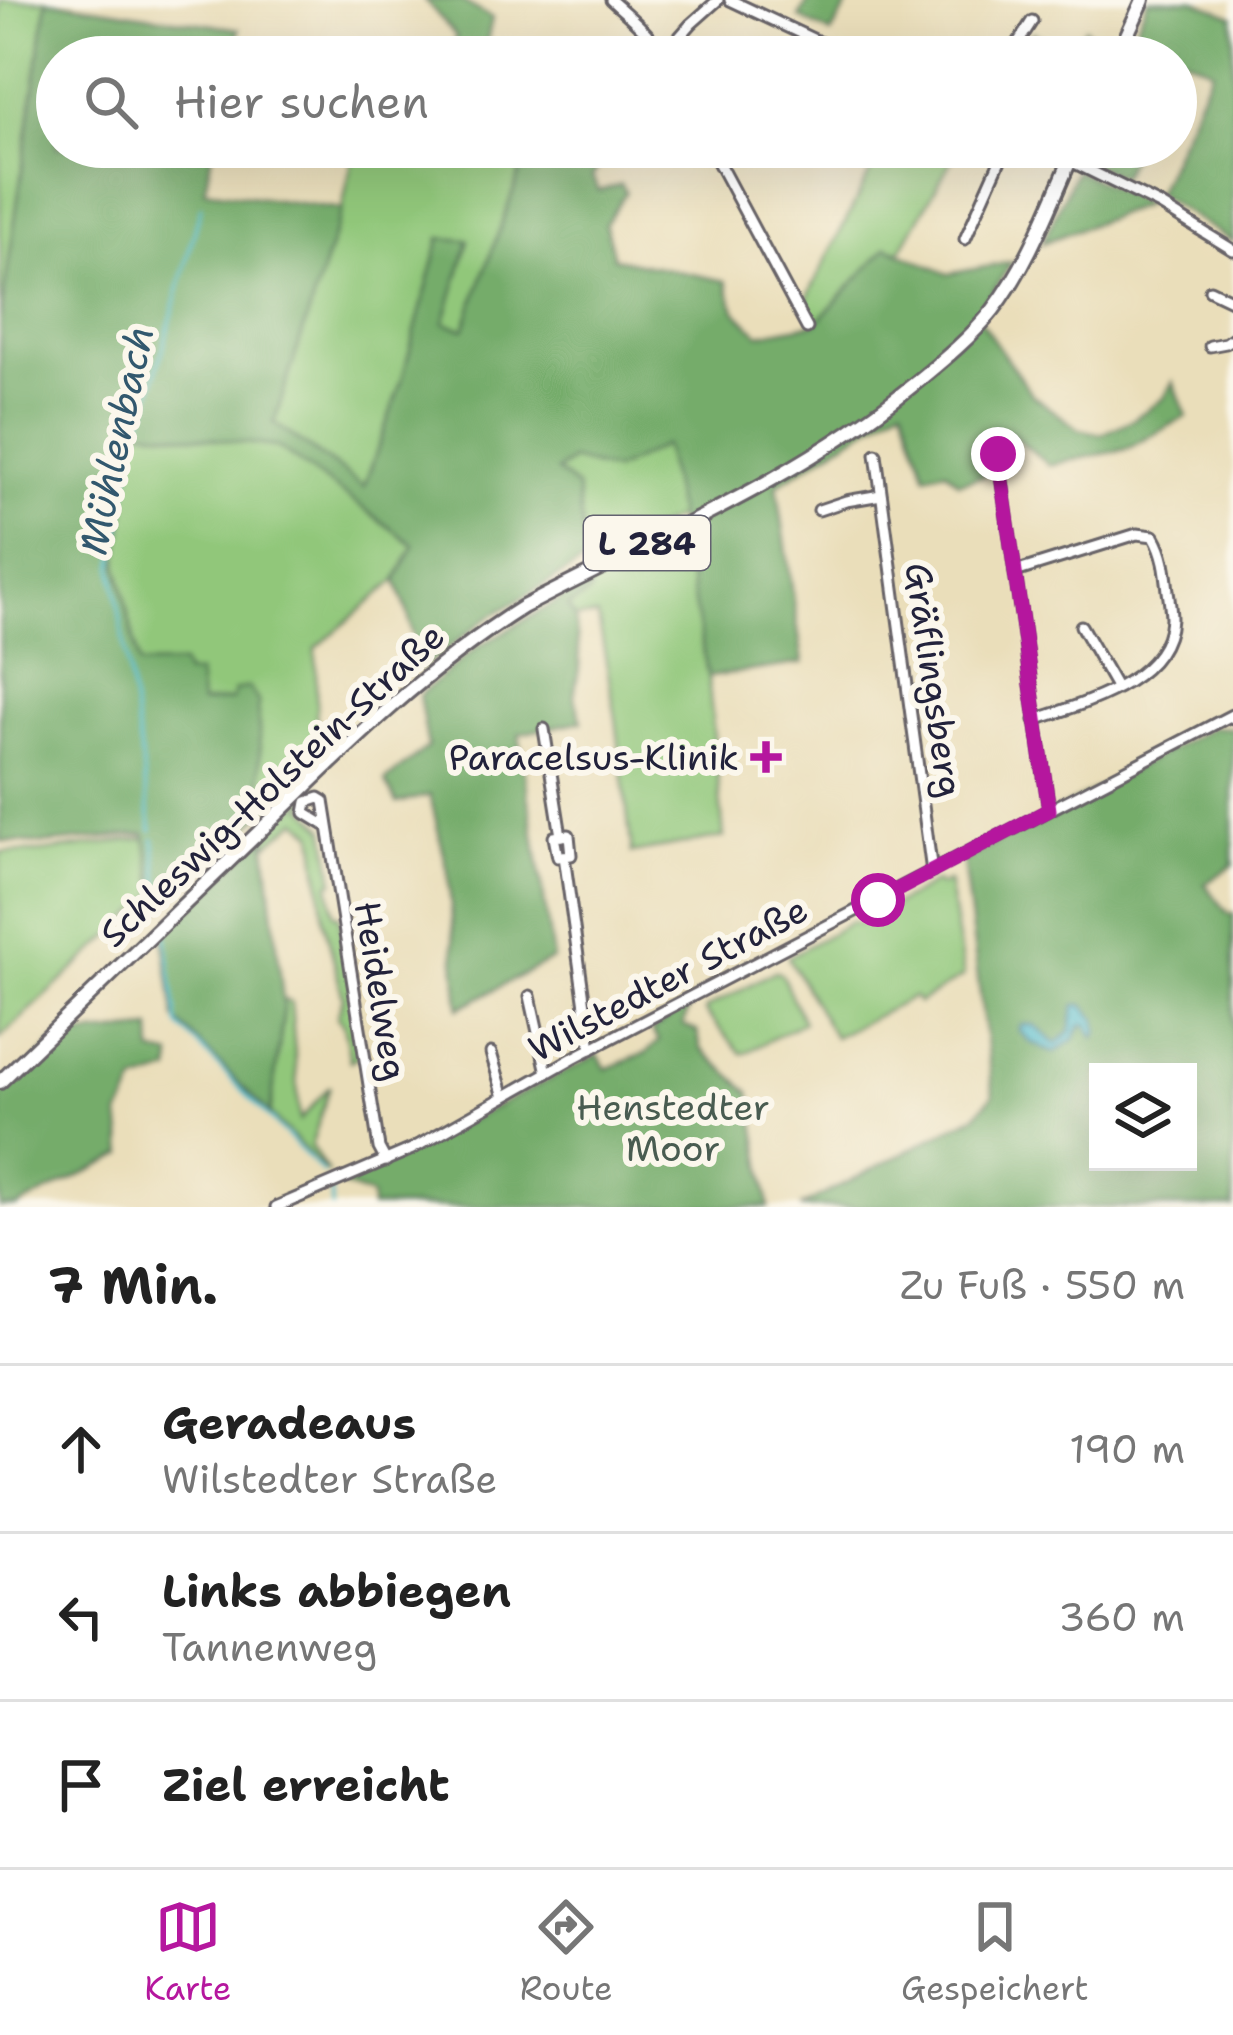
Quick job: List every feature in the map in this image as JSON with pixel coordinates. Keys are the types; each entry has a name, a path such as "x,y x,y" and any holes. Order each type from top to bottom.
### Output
{"main road":[{"path":"1127,36 1143,0"},
{"name":"Schleswig-Holstein-Straße","path":"0,1082 322,770 478,636 523,607 811,458 866,422 944,360 979,326 1013,279 1067,168"}],"street":[{"path":"610,0 647,36"},
{"path":"681,36 718,0"},
{"path":"730,0 806,36"},
{"path":"1022,36 1032,21"},
{"path":"721,168 807,328"},
{"path":"965,239 997,168"},
{"path":"1097,168 1233,250"},
{"path":"1210,290 1233,301"},
{"path":"1210,346 1233,338"},
{"name":"Gräflingsberg","path":"876,454 932,872"},
{"path":"998,454 1049,810"},
{"path":"819,510 881,495"},
{"path":"1015,572 1137,534 1154,536 1162,550 1167,585 1171,618 1167,638 1142,672 1035,720"},
{"path":"1081,626 1115,687"},
{"name":"Wilstedter Straße","path":"276,1207 386,1161 591,1049 1232,716"},
{"path":"544,729 561,836 568,835 571,855 564,856 591,1049"},
{"name":"Heidelweg","path":"328,827 379,1148 386,1161"},
{"path":"530,996 547,1073"},
{"path":"491,1053 504,1097"}],"green space":[{"path":"0,0 47,0 42,36 36,36 36,75 0,322"},
{"path":"47,0 239,29 238,36 42,36"},
{"path":"425,0 460,0 492,18 488,36 456,36"},
{"path":"809,0 851,0 831,34 799,17"},
{"path":"1148,0 1194,0 1233,16 1233,242 1156,194 1168,168 1197,168 1197,102 1212,69 1197,63 1197,36 1132,36"},
{"path":"36,75 36,168 209,168 205,190 342,209 274,423 364,487 401,383 440,238 469,240 444,323 464,329 522,168 598,168 592,177 599,191 621,184 626,192 605,224 614,258 726,281 735,310 759,334 816,323 887,247 948,274 1012,262 977,316 1032,395 1079,429 1102,434 1164,398 1173,382 1187,416 1127,449 1049,465 1010,433 982,435 983,476 958,482 946,470 926,475 903,405 777,485 803,663 708,677 664,445 614,471 572,460 557,471 577,488 586,561 486,619 420,670 396,580 414,545 278,447 136,429 118,565 139,665 182,664 185,674 198,674 201,703 232,700 234,691 248,687 258,701 262,814 160,910 145,834 43,844 0,841 0,322"},
{"path":"351,168 522,168 464,330 444,324 401,383 364,487 274,423"},
{"path":"872,168 947,168 900,252 887,247 816,323 805,302"},
{"path":"1102,168 1125,168 1121,177"},
{"path":"1076,170 1146,204 1042,243"},
{"path":"136,428 278,447 415,545 396,580 316,648 317,762 262,814 257,701 200,703 184,674 139,666 118,565"},
{"path":"664,445 679,517 586,561 577,489 556,472 572,460 614,471"},
{"path":"682,536 708,677 724,837 632,853 598,616 575,618 567,607 590,593 589,583"},
{"path":"589,583 590,592 568,607 575,618 580,663 574,695 582,721 519,734 553,959 459,1008 448,872 430,795 397,803 385,781 428,747 419,695 476,648"},
{"path":"1212,727 1233,728 1233,865 1205,884 1233,913 1233,1207 800,1207 976,1115 993,1095 963,861"},
{"path":"319,785 320,792 303,806 326,829 334,882 329,884 334,914 339,915 362,1054 350,1061 337,1017 343,998 324,921 314,833 298,820 267,845 265,836"},
{"path":"265,836 284,1009 270,1114 175,1019 163,935"},
{"path":"146,838 156,894 0,1038 0,852 41,852"},
{"path":"948,881 964,976 918,1003 914,997 834,1037 788,957 851,922 860,924 936,882 939,886"},
{"path":"775,971 782,975 803,1022 741,1053 705,1012"},
{"path":"283,999 291,1002 300,1120 330,1086 311,1146 329,1174 270,1114"},
{"name":"Henstedter Moor","path":"690,1004 683,1025 697,1031 701,1049 750,1092 769,1207 371,1207 371,1196 341,1185 598,1055 606,1069 646,1053 659,1041 652,1030"},
{"path":"152,1029 153,1053 172,1056 171,1072 136,1083 120,1116 124,1154 17,1207 0,1207 0,1096 60,1037"}],"water":[{"path":"1075,1005 1083,1005 1097,1020 1094,1038 1087,1024 1081,1025 1074,1039 1054,1053 1030,1042 1019,1030 1022,1025 1034,1025 1056,1044 1070,1031"}],"waterway":[{"name":"Mühlenbach","path":"152,831 113,568 137,431 201,207"},
{"name":"Mühlenbach","path":"154,839 162,903"},
{"name":"Mühlenbach","path":"166,932 178,1025 323,1173"},
{"name":"Mühlenbach","path":"331,1189 332,1207"}],"place":[{"name":"Paracelsus-Klinik","path":"766,757"}],"route":[{"path":"878,900 1049,810 998,454"}]}
